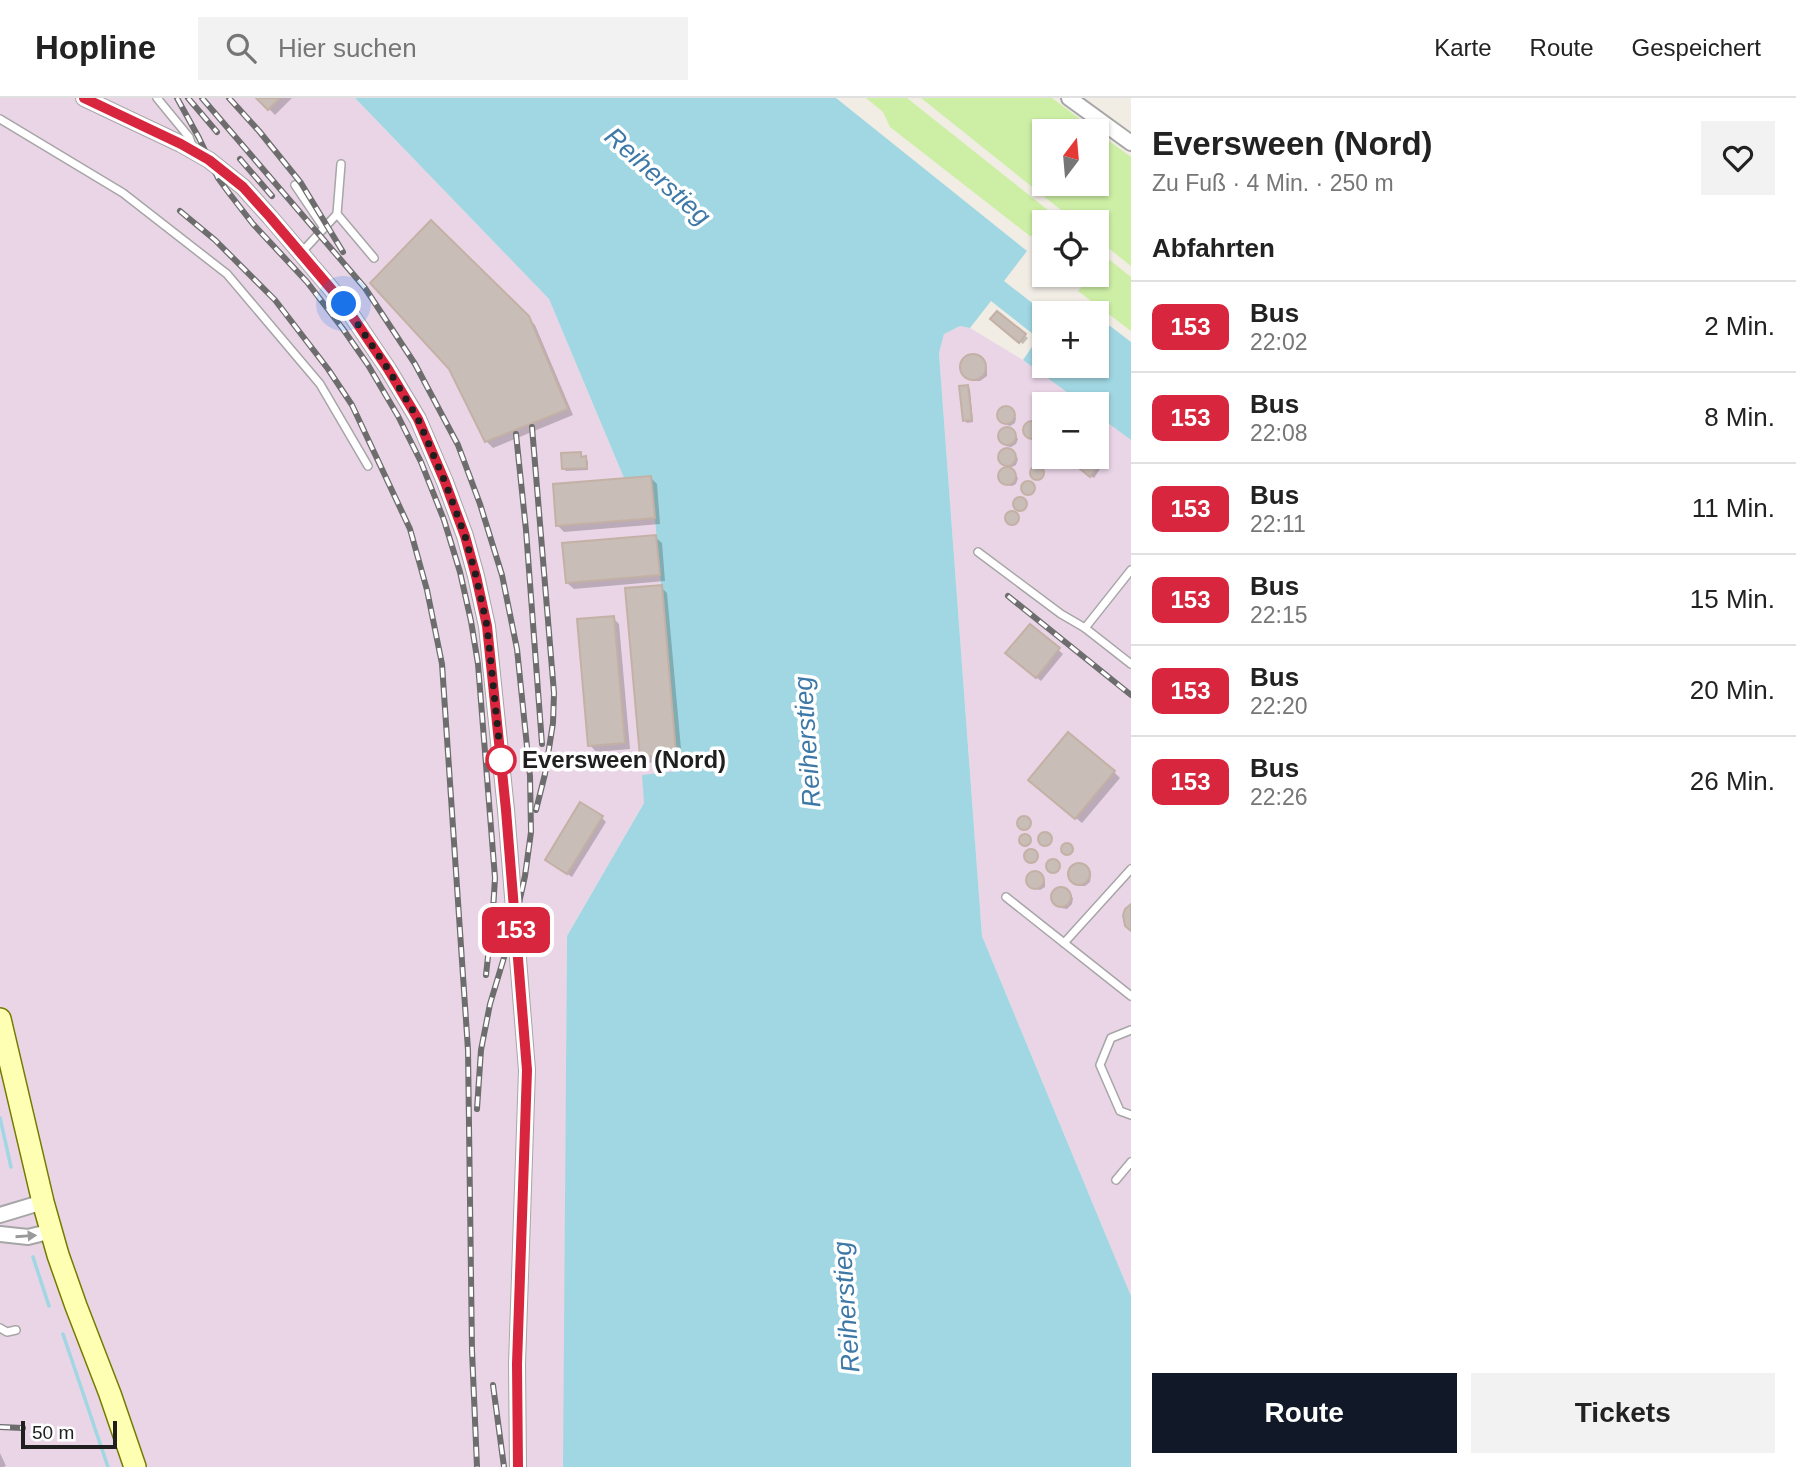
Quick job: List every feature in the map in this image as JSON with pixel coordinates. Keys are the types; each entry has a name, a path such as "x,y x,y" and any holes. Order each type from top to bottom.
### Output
{"main road":[{"path":"0,1019 51,1231 135,1467"}],"street":[{"path":"84,98 195,151 243,187 351,315 388,369 418,419 465,536 487,626 506,810 527,1070 517,1364 518,1467"},
{"path":"1069,98 1131,143"},
{"path":"0,1215 43,1202"},
{"path":"0,1234 28,1237 51,1231"}],"lane":[{"path":"157,98 189,137 195,151"},
{"path":"0,118 123,193 227,274 320,384 368,466"},
{"path":"300,254 337,214 341,164"},
{"path":"295,185 324,228"},
{"path":"337,214 374,258"},
{"path":"978,552 1131,663"},
{"path":"1085,628 1131,570"},
{"path":"1064,943 1131,869"},
{"path":"1006,897 1131,996"},
{"path":"1131,1030 1111,1038 1100,1065 1120,1111 1131,1115"},
{"path":"1116,1180 1131,1162"},
{"path":"0,1328 7,1332 16,1330"}],"shaded area":[{"path":"0,98 355,98 549,299 624,478 651,476 678,772 644,803 567,936 564,1467 0,1467"},
{"path":"960,326 970,328 1032,367 1032,378 1048,378 1067,392 1032,392 1032,469 1109,469 1109,424 1131,440 1131,1296 982,936 939,353 944,334"}],"green space":[{"path":"866,98 907,98 1048,210 1032,210 1032,236 890,127 883,112"},
{"path":"921,98 1052,98 1080,119 1032,119 1032,187"},
{"path":"1110,142 1131,157 1131,266 1109,249 1109,210 1061,210 1044,196 1110,196"},
{"path":"1109,260 1131,277 1131,331 1109,314 1109,301 1091,301 1078,291 1082,287 1109,287"}],"water":[{"name":"Reiherstieg","path":"355,98 836,98 1027,251 1004,281 1032,303 1032,333 991,301 970,328 960,326 944,334 939,353 982,936 1131,1296 1131,1467 563,1467 567,936 644,803 642,775 678,771 651,476 624,478 549,299"},
{"path":"1109,325 1131,342 1131,440 1109,424 1109,392 1067,392 1048,378 1109,378"},
{"path":"1032,347 1032,367 1023,360"}],"building":[{"path":"256,98 280,98 268,110"},
{"path":"431,220 529,316 568,409 485,442 449,369 370,283"},
{"path":"997,311 1026,334 1019,343 990,319"},
{"path":"973,354 982,358 986,367 982,376 973,380 964,376 960,367 964,358"},
{"path":"968,385 972,420 963,421 959,386"},
{"path":"1006,406 1012,409 1015,415 1012,421 1006,424 1000,421 997,415 1000,409"},
{"path":"1032,421 1032,439 1026,436 1023,430"},
{"path":"1007,427 1013,430 1016,436 1013,442 1007,445 1001,442 998,436 1001,430"},
{"path":"1007,448 1013,451 1016,457 1013,463 1007,466 1001,463 998,457 1001,451"},
{"path":"581,452 581,457 586,456 587,468 562,469 561,453"},
{"path":"1007,467 1013,470 1016,476 1013,482 1007,485 1001,482 998,476 1001,470"},
{"path":"1032,468 1043,470 1042,478 1032,478"},
{"path":"1080,469 1096,469 1090,477"},
{"path":"651,476 655,518 556,526 553,484"},
{"path":"1028,481 1033,483 1033,493 1028,495 1023,493 1021,488 1023,483"},
{"path":"1020,497 1025,499 1025,509 1020,511 1015,509 1013,504 1015,499"},
{"path":"1012,511 1017,513 1017,523 1012,525 1007,523 1005,518 1007,513"},
{"path":"656,535 660,575 566,583 562,543"},
{"path":"662,585 676,754 640,757 625,588"},
{"path":"614,616 625,743 588,746 577,619"},
{"path":"1030,624 1060,648 1036,678 1005,653"},
{"path":"1068,732 1115,771 1075,819 1028,780"},
{"path":"580,802 603,816 567,874 545,860"},
{"path":"1024,816 1029,818 1029,828 1024,830 1019,828 1017,823 1019,818"},
{"path":"1042,832 1048,832 1052,839 1048,846 1042,846 1038,842 1038,836"},
{"path":"1025,834 1031,840 1025,846 1019,840"},
{"path":"1067,843 1073,849 1067,855 1061,849"},
{"path":"1028,849 1034,849 1038,856 1034,863 1028,863 1024,859 1024,853"},
{"path":"1053,859 1058,861 1058,871 1053,873 1048,871 1046,866 1048,861"},
{"path":"1079,863 1087,866 1090,874 1087,882 1079,885 1071,882 1068,874 1071,866"},
{"path":"1035,871 1041,874 1044,880 1041,886 1035,889 1029,886 1026,880 1029,874"},
{"path":"1057,887 1065,887 1071,897 1065,907 1057,907 1051,901 1051,893"},
{"path":"1131,904 1131,931 1125,926 1123,915"}],"waterway":[{"path":"0,1118 11,1167"},
{"path":"33,1257 49,1306"},
{"path":"63,1334 108,1467"}],"railway":[{"path":"177,98 218,178 253,224 307,282 368,365 421,462 444,520 460,572 478,664 495,878 486,975"},
{"path":"188,98 217,132"},
{"path":"202,98 365,288 415,364 458,445 502,575 517,649 530,776 531,832 515,921 490,1004 481,1050 477,1109"},
{"path":"229,98 301,183 343,252"},
{"path":"240,159 272,196"},
{"path":"180,211 215,240 275,300 352,405 410,529 427,590 442,664 468,1050 472,1351 477,1467"},
{"path":"532,427 554,693 553,723 536,810"},
{"path":"516,434 542,744"},
{"path":"1008,596 1131,695"},
{"path":"493,1385 504,1467"},
{"path":"0,1427 23,1428"}],"bus line":[{"name":"153","path":"84,98 195,151 243,187 270,217 344,304 388,369 418,419 465,536 487,626 506,810 527,1070 517,1364 518,1467"}],"place":[{"name":"Eversween (Nord)","path":"501,760"}],"route":[{"path":"344,304 418,419 465,536 487,626 501,760"}]}
